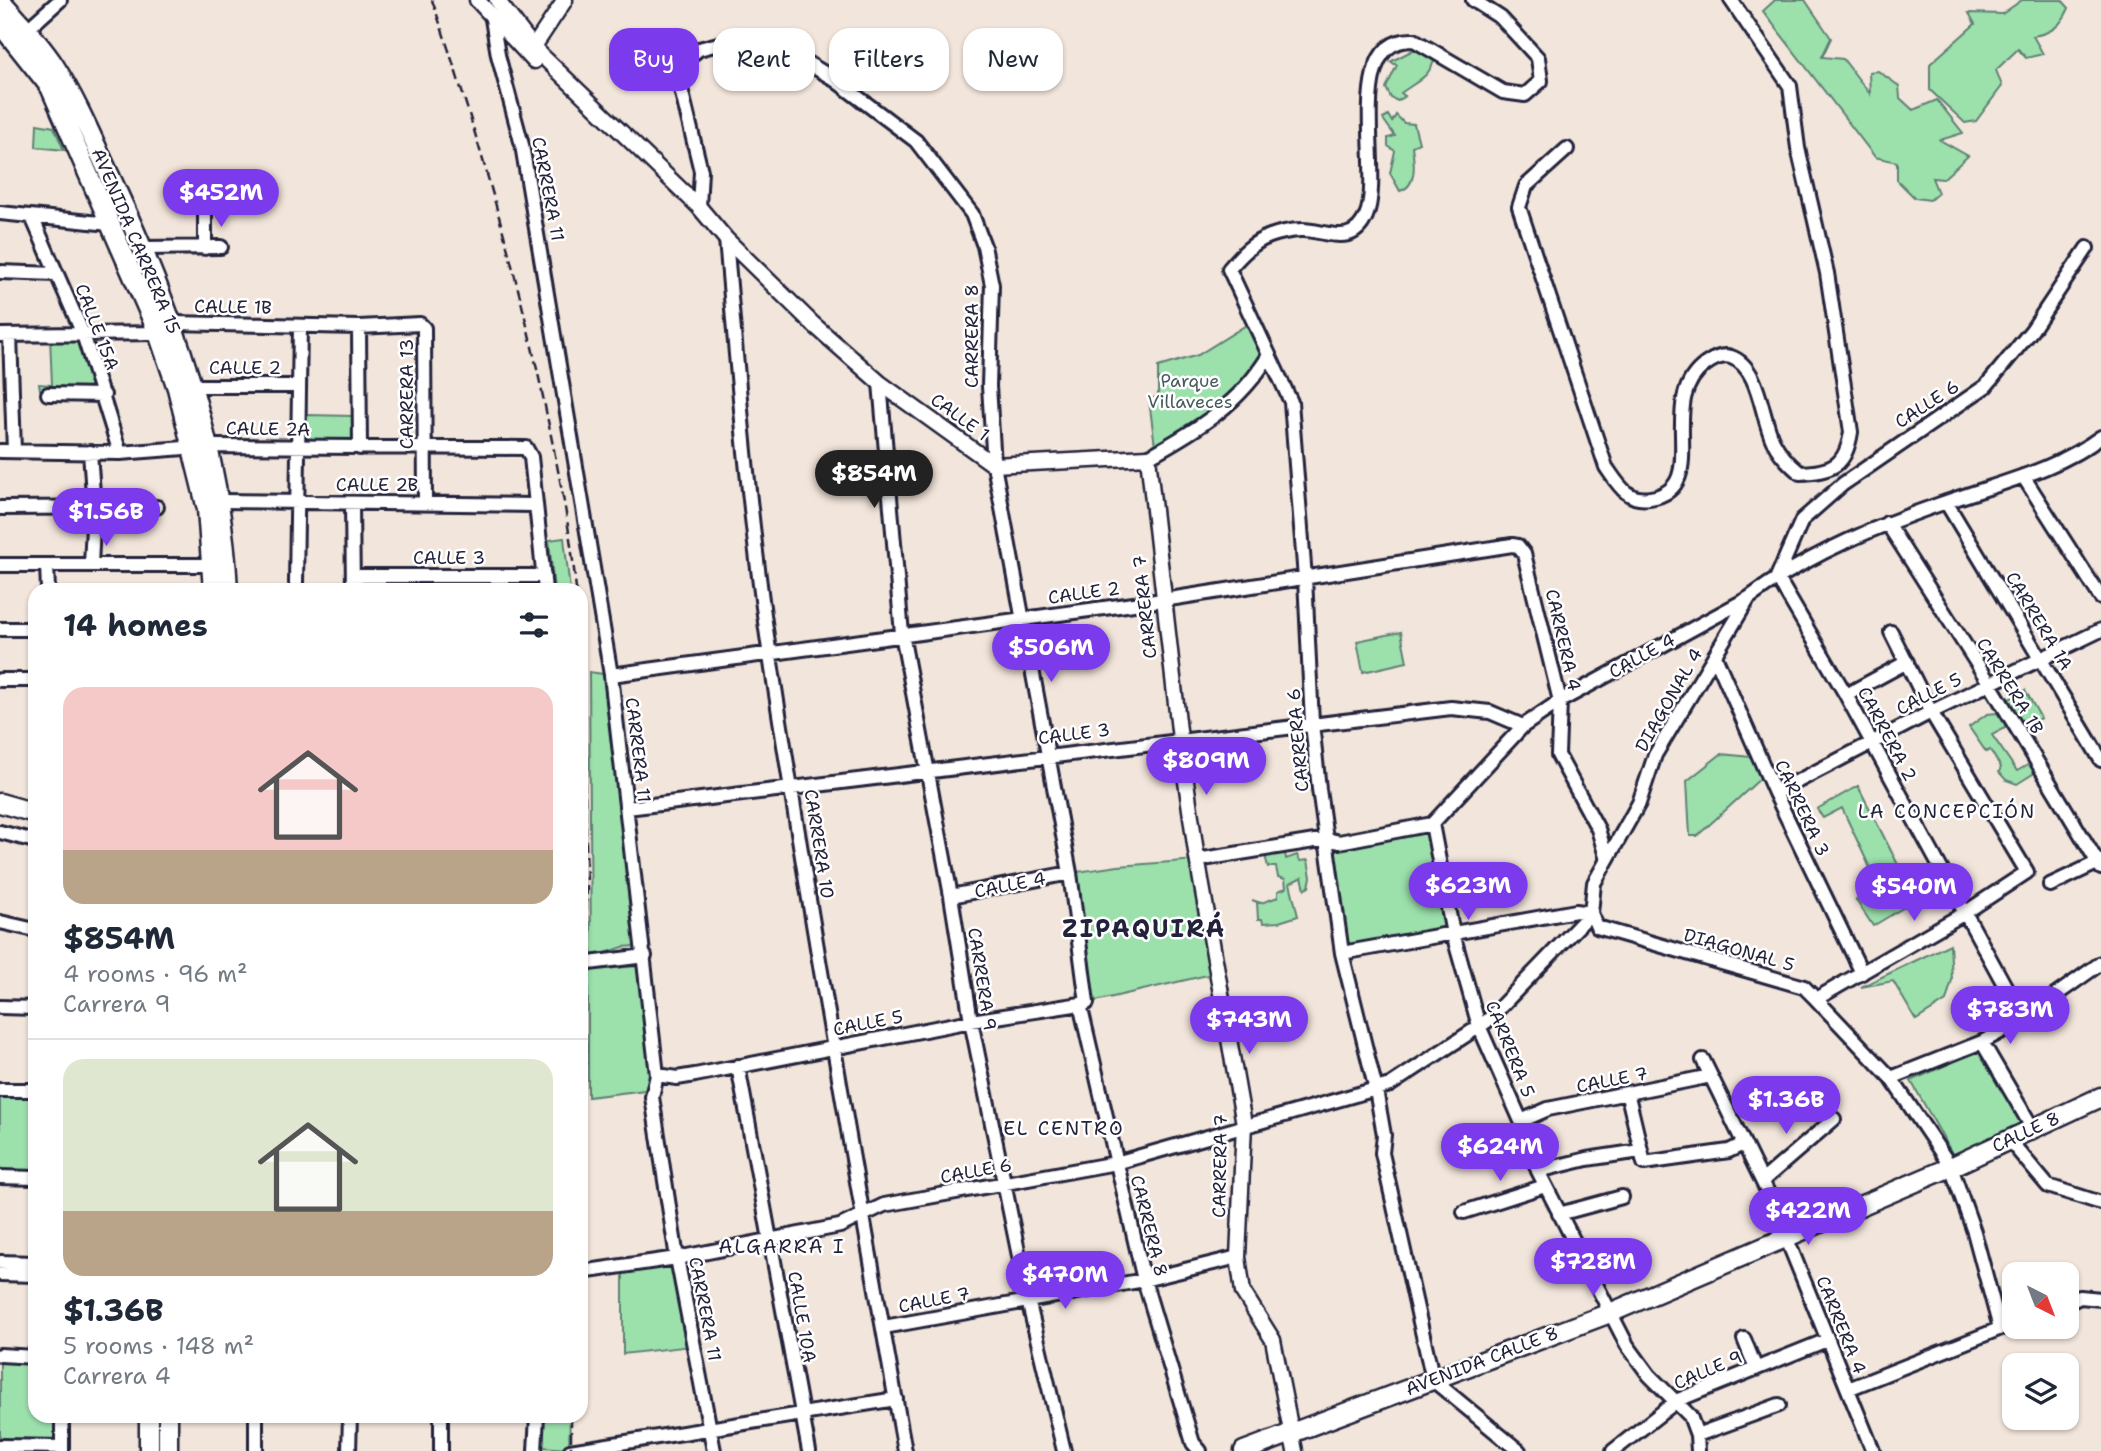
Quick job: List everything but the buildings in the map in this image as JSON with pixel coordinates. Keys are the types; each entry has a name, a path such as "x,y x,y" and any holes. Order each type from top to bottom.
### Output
{"main road":[{"name":"AVENIDA CARRERA 15","path":"0,0 50,87 158,333 220,501 227,583"},
{"name":"AVENIDA CARRERA 15","path":"0,24 20,35 53,63 74,97 144,248 174,323 192,386 201,448 213,583"},
{"path":"0,803 28,811"},
{"name":"CALLE 8","path":"1951,1167 2101,1097"},
{"name":"AVENIDA CALLE 8","path":"1244,1451 1609,1312 1951,1167"},
{"path":"149,1423 149,1451"},
{"path":"168,1423 168,1451"}],"street":[{"path":"20,35 60,0"},
{"name":"CALLE 1","path":"477,0 492,19 524,45 699,207 724,237"},
{"name":"CALLE 1","path":"497,0 524,45 692,213 724,237 880,383 994,466 1148,457 1202,427 1254,379 1269,355"},
{"path":"498,55 503,46 524,45 565,0"},
{"name":"CARRERA 6","path":"1376,1090 1342,953 1311,723 1305,578 1291,402 1229,269 1247,249 1269,236 1303,229 1339,236 1357,230 1367,215 1370,192 1372,69 1385,48 1398,40 1414,40 1503,92 1525,94 1541,81 1538,58 1501,18 1474,0"},
{"path":"1567,149 1526,186 1519,207 1606,467 1624,493 1640,500 1659,497 1674,488 1681,473 1681,408 1685,387 1695,372 1715,358 1730,357 1745,366 1772,439 1784,460 1800,473 1821,472 1836,466 1848,451 1851,432 1827,273 1798,148 1790,86 1731,0"},
{"name":"CARRERA 11","path":"492,19 498,55 527,171 611,675 657,1075 652,1097 677,1258 714,1451"},
{"name":"CARRERA 8","path":"699,207 701,172 681,89 686,59 690,53 726,42 757,44 792,54 831,77 916,141 972,214 984,246 992,285 989,386 994,466 1070,873 1083,1003 1116,1163 1144,1280 1194,1443 1200,1451"},
{"path":"205,210 205,248"},
{"path":"0,213 110,224"},
{"name":"CALLE 15A","path":"32,217 83,334 120,453"},
{"name":"CARRERA 10","path":"724,237 770,655 862,1218 905,1451"},
{"path":"144,248 221,247"},
{"name":"CALLE 6","path":"1777,577 1802,520 1852,477 1986,387 2032,330 2087,248"},
{"path":"0,272 56,274"},
{"name":"CALLE 1B","path":"158,333 174,323 359,327 420,324 424,328"},
{"path":"296,583 300,326"},
{"path":"359,327 360,448"},
{"name":"CARRERA 13","path":"424,328 425,503"},
{"path":"7,451 5,335 158,333"},
{"path":"1254,379 1282,383"},
{"name":"CARRERA 9","path":"880,383 902,634 951,896 971,1021 1028,1300 1063,1451"},
{"name":"CALLE 2","path":"192,386 298,386"},
{"path":"48,394 104,395"},
{"name":"CALLE 4","path":"1432,824 1523,726 1560,701 1749,598 1777,577 1887,523 2063,460 2101,437"},
{"name":"CALLE 2A","path":"7,451 120,453 201,448 526,448 531,457 534,505"},
{"path":"90,452 94,508 91,564"},
{"name":"CARRERA 7","path":"1148,457 1163,600 1197,860 1244,1124 1238,1256 1243,1292 1273,1340 1296,1451"},
{"path":"2023,476 2101,598"},
{"name":"CALLE 2B","path":"220,501 534,505"},
{"name":"CARRERA 1A","path":"1947,502 2101,760"},
{"path":"352,503 353,583"},
{"path":"534,505 544,583"},
{"path":"0,508 157,507"},
{"name":"CARRERA 1B","path":"1887,523 2100,864"},
{"name":"CALLE 2","path":"611,675 1163,600 1518,546"},
{"name":"CARRERA 4","path":"1518,546 1524,554 1560,701 1558,755 1598,829 1607,860"},
{"path":"0,565 213,565"},
{"path":"47,565 48,583"},
{"path":"420,575 420,583"},
{"name":"CALLE 3","path":"353,576 544,576"},
{"name":"CARRERA 2","path":"1777,577 1846,695 1963,914 2023,1019"},
{"name":"DIAGONAL 4","path":"1607,860 1639,803 1655,755 1749,598"},
{"path":"0,629 28,629"},
{"name":"CALLE 5","path":"1775,793 1931,712 2101,630"},
{"path":"1816,999 1963,914 2026,872 1931,712 1891,632"},
{"name":"CARRERA 3","path":"1715,656 1775,793 1862,972"},
{"path":"1846,695 1907,662"},
{"path":"0,680 28,680"},
{"name":"CALLE 3","path":"627,808 1046,755 1451,708 1490,712 1523,726"},
{"path":"1197,860 1327,839 1339,842 1432,824"},
{"name":"CARRERA 5","path":"1432,824 1453,934 1479,1026 1521,1121 1538,1171 1627,1345 1649,1375 1678,1400 1690,1416 1697,1435 1698,1451"},
{"path":"0,832 28,839"},
{"path":"1342,953 1576,911 1591,914 1594,883 1607,860"},
{"path":"2050,885 2100,864"},
{"name":"CALLE 4","path":"951,896 1070,873"},
{"name":"CALLE 6","path":"588,1271 677,1258 848,1225 884,1205 1116,1163 1244,1124 1376,1090 1390,1085 1479,1026 1591,914"},
{"name":"DIAGONAL 5","path":"1591,914 1598,927 1804,986 1891,1079"},
{"path":"0,922 28,928"},
{"path":"588,963 645,956"},
{"path":"1848,1389 2000,1328 1974,1232 1951,1167 1891,1079 1982,1042 2023,1019 2101,963"},
{"name":"CALLE 5","path":"657,1075 677,1078 971,1021 1083,1003"},
{"path":"0,1007 28,1008"},
{"path":"1982,1042 2033,1129"},
{"name":"CARRERA 4","path":"1703,1060 1787,1238 1873,1451"},
{"name":"CALLE 10A","path":"738,1066 809,1451"},
{"name":"CALLE 7","path":"1521,1121 1548,1109 1628,1096 1711,1076"},
{"path":"0,1090 28,1090"},
{"path":"1376,1090 1384,1135 1382,1153 1433,1380 1519,1451"},
{"path":"1628,1096 1642,1157"},
{"path":"1762,1181 1835,1119"},
{"path":"2010,1141 2048,1186 2101,1203"},
{"path":"1538,1171 1587,1159 1729,1151 1743,1144"},
{"path":"0,1177 28,1178"},
{"path":"1464,1212 1545,1186"},
{"path":"1559,1214 1622,1197"},
{"name":"CALLE 7","path":"884,1327 1144,1280 1238,1256"},
{"path":"0,1262 28,1263"},
{"path":"0,1274 28,1275"},
{"path":"2079,1297 2101,1300"},
{"path":"1744,1339 1756,1368"},
{"name":"CALLE 9","path":"1613,1451 1678,1400 1827,1340"},
{"path":"0,1355 28,1357"},
{"path":"570,1451 618,1447 710,1427 896,1399"},
{"path":"1697,1435 1779,1405"},
{"path":"0,1446 62,1449 62,1423"},
{"path":"256,1423 256,1451"},
{"path":"349,1451 350,1423"},
{"path":"441,1423 441,1451"},
{"path":"535,1451 537,1423"}],"green space":[{"path":"1775,0 1805,0 1831,38 1822,57 1843,59 1870,94 1869,72 1878,71 1899,86 1900,98 1913,110 1937,100 1963,133 1940,140 1968,156 1943,179 1932,178 1938,193 1930,200 1915,198 1897,180 1897,162 1875,157 1763,11"},
{"path":"2022,0 2062,0 2069,8 2055,28 2033,36 2043,54 2026,58 2018,49 1996,70 2002,86 1976,121 1965,123 1930,90 1930,64 1975,24 1969,13 2002,14"},
{"path":"1417,48 1435,58 1432,65 1422,78 1401,93 1405,96 1398,101 1391,98 1386,88 1397,65 1390,62"},
{"path":"1388,115 1392,122 1396,115 1404,123 1414,124 1419,143 1412,146 1412,179 1406,188 1400,191 1390,173 1395,151 1388,146 1388,138 1395,136 1383,119"},
{"path":"37,124 54,127 64,150 36,147"},
{"name":"Parque Villaveces","path":"1248,324 1263,355 1255,371 1218,410 1155,446 1149,400 1158,396 1158,367 1198,355"},
{"path":"50,337 77,338 96,392 41,394 39,384 52,385"},
{"path":"306,415 354,416 354,442 306,444"},
{"path":"564,538 569,583 553,583 549,540"},
{"path":"1401,632 1407,662 1363,672 1357,641"},
{"path":"589,672 603,674 636,946 623,947 591,958"},
{"path":"2025,690 2041,718 2020,729 2006,701"},
{"path":"1997,713 2007,727 1992,735 2017,771 2031,763 2036,772 2017,784 2006,780 1999,772 2001,767 1990,750 1986,752 1969,727 1987,714"},
{"path":"1721,754 1751,757 1762,777 1697,836 1690,836 1687,781"},
{"path":"1858,786 1916,900 1873,926 1856,900 1878,885 1842,808 1823,818 1817,809"},
{"path":"1431,827 1449,934 1349,951 1331,844"},
{"path":"1284,848 1286,859 1297,855 1300,861 1308,860 1311,877 1309,887 1305,889 1302,877 1290,883 1298,916 1279,922 1263,923 1262,919 1258,919 1257,902 1252,900 1261,903 1278,897 1278,891 1286,888 1285,879 1278,877 1276,867 1268,867 1264,851"},
{"path":"1197,860 1216,973 1087,1003 1070,873"},
{"path":"1950,944 1952,980 1946,1001 1916,1020 1893,981 1861,987"},
{"path":"640,966 651,1078 645,1090 588,1097 588,970"},
{"path":"1981,1049 2024,1124 1953,1155 1911,1081"},
{"path":"0,1095 28,1095 28,1174 0,1173"},
{"path":"676,1260 692,1346 623,1354 623,1269"},
{"path":"0,1360 28,1362 28,1423 55,1423 54,1441 0,1442"},
{"path":"543,1423 570,1423 569,1449 542,1447"}],"railway":[{"path":"432,0 481,152 522,307 559,478 575,583"},
{"path":"571,1423 571,1451"}],"district":[{"name":"LA CONCEPCIÓN","path":"1947,811"},
{"name":"ZIPAQUIRÁ","path":"1144,929"},
{"name":"EL CENTRO","path":"1064,1128"},
{"name":"ALGARRA I","path":"782,1246"}]}
